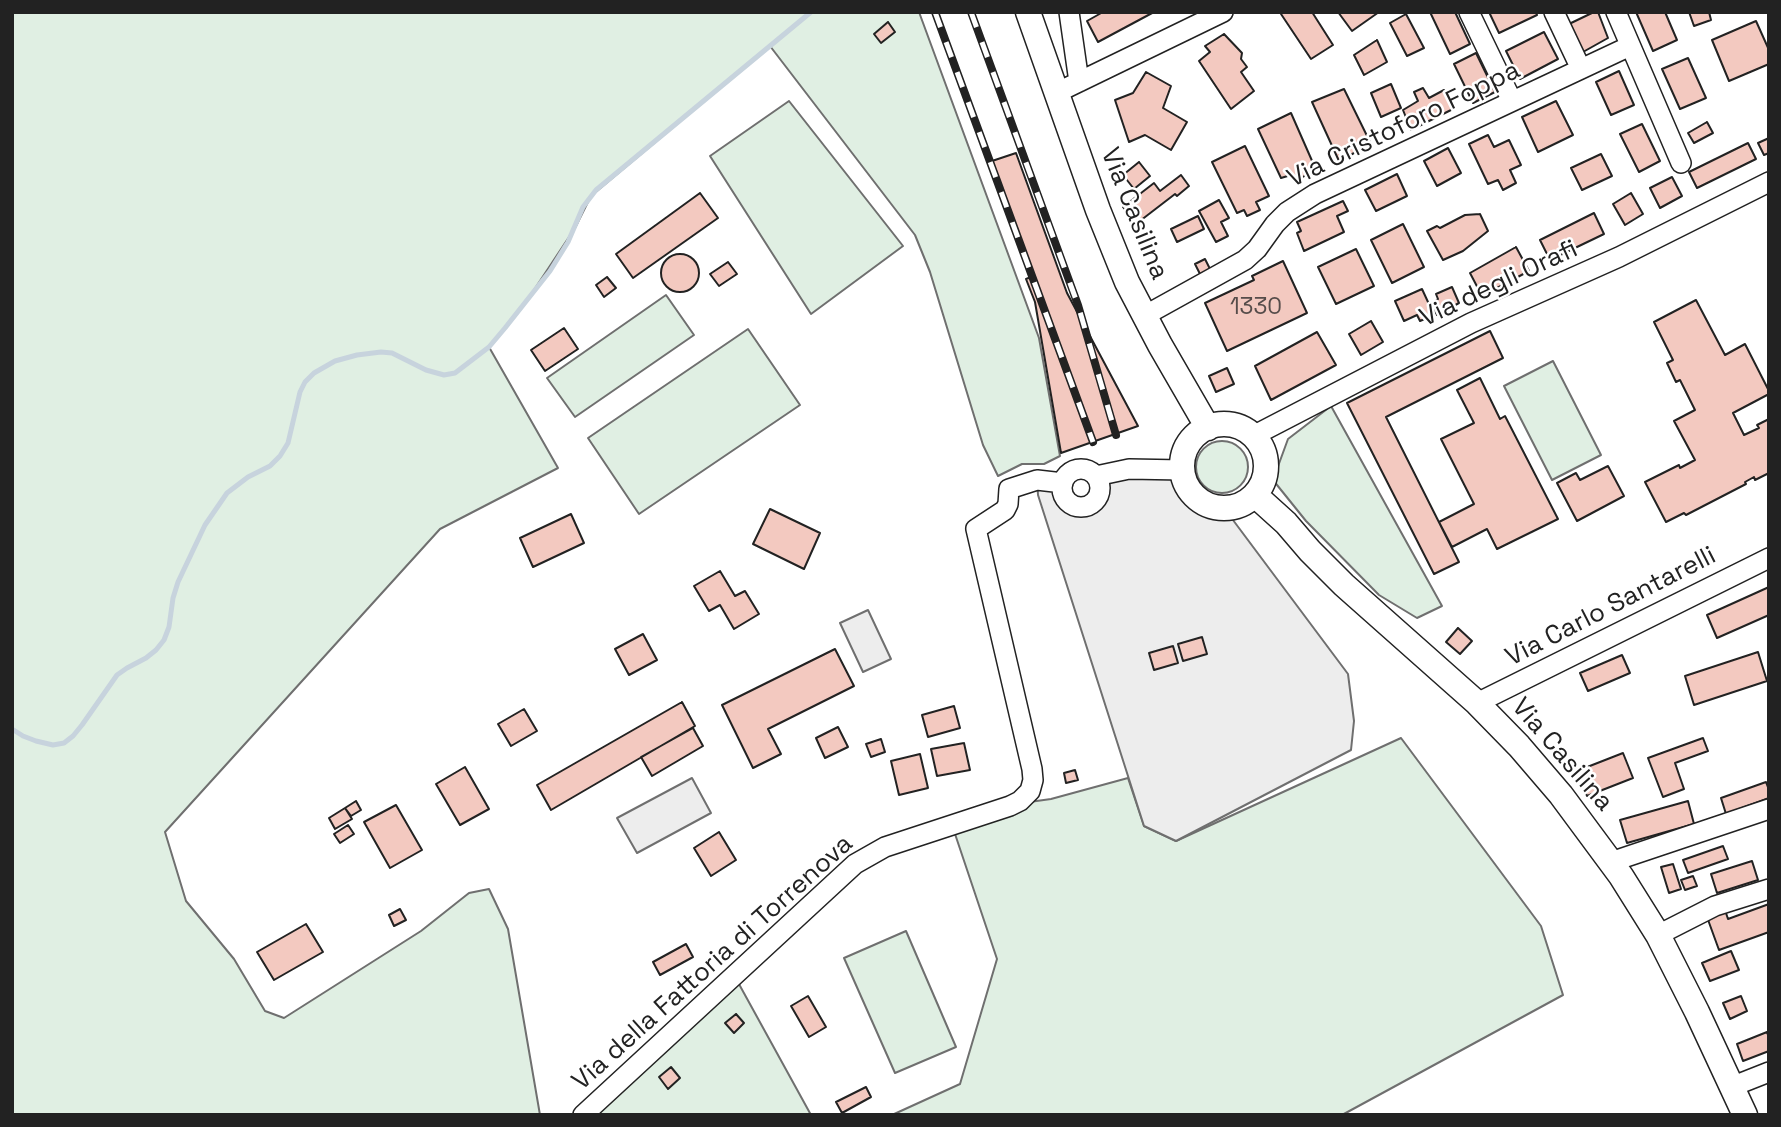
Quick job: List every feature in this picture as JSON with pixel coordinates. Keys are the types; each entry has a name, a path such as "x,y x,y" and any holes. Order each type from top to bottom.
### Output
{"main road":[{"name":"Via Casilina","path":"1028,12 1110,241 1144,316 1208,428"},
{"path":"1217,425 1232,425 1253,436 1263,451 1266,466 1264,479 1255,495 1245,503 1224,508 1208,505 1196,497 1183,476 1183,470 1189,444 1200,432 1217,425"},
{"name":"Via Casilina","path":"1255,495 1286,523 1344,585 1477,703 1561,795 1637,900 1697,1012 1745,1115"}],"street":[{"path":"1069,12 1079,82"},
{"path":"1056,93 1223,12"},
{"path":"1469,12 1513,102"},
{"path":"1554,12 1581,69"},
{"path":"1616,12 1681,163"},
{"name":"Via Cristoforo Foppa","path":"1144,316 1245,260 1281,218 1305,199 1630,46"},
{"name":"Via degli Orafi","path":"1253,436 1471,323 1619,257 1769,182"},
{"name":"Via della Fattoria di Torrenova","path":"583,1115 855,864 885,847 1010,806 1030,792 1033,775 976,529 1005,509 1009,489 1043,479 1063,483 1074,470 1086,470 1096,476 1129,469 1183,470"},
{"path":"1063,483 1066,500 1075,507 1084,508 1093,505 1100,494 1096,476"},
{"name":"Via Carlo Santarelli","path":"1477,703 1769,558"},
{"path":"1611,862 1769,809"},
{"path":"1657,935 1715,906 1769,889"},
{"path":"1731,1087 1769,1072"}],"green space":[{"path":"12,12 919,12 1039,338 1060,456 1044,464 1022,464 998,476 983,445 930,272 915,235 770,46 591,196 575,228 528,299 489,347 558,468 440,529 165,832 186,901 234,959 265,1011 284,1018 421,931 469,893 489,889 508,929 540,1115 12,1115"},
{"path":"789,101 903,246 811,314 710,156"},
{"path":"666,295 694,335 575,417 547,378"},
{"path":"748,329 800,405 639,514 588,438"},
{"path":"1553,361 1601,455 1552,480 1504,386"},
{"path":"1331,406 1442,606 1417,618 1379,595 1306,521 1273,480 1288,439"},
{"path":"1222,441 1232,443 1240,449 1246,457 1246,477 1240,485 1232,491 1222,493 1212,491 1204,485 1198,477 1196,467 1198,457 1204,449 1212,443"},
{"path":"1401,738 1541,926 1563,995 1342,1115 892,1115 960,1084 997,959 952,825 1015,804 1051,799 1128,778 1144,826 1176,841"},
{"path":"906,931 956,1047 895,1073 844,958"},
{"path":"734,975 811,1115 583,1115"}],"shaded area":[{"path":"1112,472 1183,476 1193,494 1208,505 1224,508 1348,674 1354,721 1351,750 1176,841 1144,826 1038,495 1037,480 1048,480 1069,503 1079,508 1088,507 1097,500 1100,493 1099,481"},
{"path":"868,610 891,659 863,672 840,623"},
{"path":"692,778 711,813 637,853 617,818"}],"building":[{"path":"1103,12 1154,12 1098,42 1087,21"},
{"path":"1312,12 1333,45 1311,59 1281,14"},
{"path":"1338,12 1379,12 1352,31"},
{"path":"1430,12 1455,12 1470,44 1450,54"},
{"path":"1489,12 1536,12 1537,15 1499,33"},
{"path":"1598,12 1608,38 1583,52 1569,24"},
{"path":"1636,12 1665,12 1677,40 1653,51"},
{"path":"1689,12 1709,12 1711,20 1694,26"},
{"path":"1406,14 1424,48 1407,56 1390,23"},
{"path":"1756,21 1769,50 1769,64 1729,81 1712,40"},
{"path":"888,22 895,32 881,43 874,34"},
{"path":"1544,32 1558,59 1520,79 1506,51"},
{"path":"1224,34 1242,53 1241,59 1247,67 1241,72 1254,91 1231,109 1199,61 1210,52 1205,46"},
{"path":"1377,40 1387,62 1364,75 1354,55"},
{"path":"1476,53 1495,92 1473,103 1454,64"},
{"path":"1688,58 1706,98 1680,109 1662,69"},
{"path":"1619,71 1634,105 1611,115 1596,82"},
{"path":"1146,72 1171,86 1163,108 1187,122 1171,150 1145,135 1129,142 1115,100 1133,93"},
{"path":"1391,84 1401,108 1381,117 1371,93"},
{"path":"1423,88 1429,98 1444,90 1453,109 1411,130 1403,110 1418,101 1414,92"},
{"path":"1344,89 1371,144 1339,161 1312,102"},
{"path":"1556,101 1573,135 1538,152 1522,117"},
{"path":"1291,113 1313,163 1313,171 1296,181 1291,175 1281,178 1258,129"},
{"path":"1707,122 1713,133 1694,143 1688,133"},
{"path":"1642,124 1660,161 1639,172 1620,134"},
{"path":"1488,135 1494,147 1509,140 1521,165 1510,170 1516,183 1503,190 1498,180 1488,184 1469,144"},
{"path":"1769,138 1769,153 1764,155 1758,143"},
{"path":"1748,143 1756,159 1697,188 1689,172"},
{"path":"1245,146 1269,196 1256,202 1260,210 1247,216 1244,210 1237,213 1212,162"},
{"path":"1448,148 1461,173 1437,186 1424,161"},
{"path":"1016,153 1067,293 1138,426 1061,453 1035,302 1026,279 1031,277 989,162"},
{"path":"1601,154 1612,176 1582,190 1571,168"},
{"path":"1139,162 1150,176 1134,189 1123,175"},
{"path":"1397,174 1407,196 1376,211 1365,190"},
{"path":"1181,175 1189,186 1136,224 1123,207 1154,183 1160,191"},
{"path":"1672,177 1682,196 1660,208 1650,188"},
{"path":"700,193 718,218 633,278 616,254"},
{"path":"1631,193 1643,214 1625,225 1613,204"},
{"path":"1219,200 1229,218 1221,222 1228,236 1216,242 1199,211"},
{"path":"1343,201 1348,211 1337,216 1344,232 1304,251 1297,233 1301,231 1297,222"},
{"path":"1594,213 1604,234 1550,260 1540,240"},
{"path":"1480,214 1488,231 1463,251 1443,260 1427,231 1437,226 1440,228 1465,215"},
{"path":"1198,216 1204,229 1177,242 1171,229"},
{"path":"1403,224 1424,267 1392,283 1371,240"},
{"path":"1516,247 1529,271 1482,296 1470,273"},
{"path":"1356,249 1374,286 1336,304 1318,267"},
{"path":"680,254 693,260 699,273 693,286 680,292 667,286 661,273 667,260"},
{"path":"1205,259 1211,271 1201,276 1195,264"},
{"path":"1283,261 1307,313 1227,351 1205,303 1254,280 1252,276"},
{"path":"728,262 737,274 719,286 710,274"},
{"path":"607,277 616,288 604,297 596,285"},
{"path":"1452,287 1459,303 1437,315 1432,304 1438,299 1436,294"},
{"path":"1422,289 1434,315 1420,321 1417,315 1404,321 1395,301"},
{"path":"1696,300 1725,355 1745,344 1769,391 1769,394 1733,413 1744,435 1759,428 1757,425 1769,419 1769,473 1755,480 1754,477 1745,482 1746,484 1686,515 1684,513 1666,522 1645,482 1695,460 1674,421 1695,410 1680,380 1676,382 1667,363 1673,360 1654,322"},
{"path":"1371,321 1383,342 1361,355 1349,334"},
{"path":"564,328 578,349 545,371 531,350"},
{"path":"1490,331 1503,358 1386,417 1459,562 1434,574 1347,403"},
{"path":"1317,332 1336,365 1271,400 1255,366"},
{"path":"1227,368 1234,384 1216,392 1209,376"},
{"path":"1480,378 1500,419 1505,416 1558,519 1497,549 1487,529 1452,547 1439,522 1474,504 1441,439 1474,423 1457,390"},
{"path":"1608,466 1624,496 1577,521 1557,483 1576,473 1580,480"},
{"path":"770,509 820,533 804,569 753,544"},
{"path":"571,514 584,543 533,567 520,538"},
{"path":"720,571 735,596 745,591 759,614 734,629 720,605 709,611 694,586"},
{"path":"1769,587 1769,615 1717,638 1707,615"},
{"path":"1458,628 1472,641 1460,654 1446,642"},
{"path":"643,634 657,660 629,675 615,649"},
{"path":"1202,637 1207,654 1183,661 1178,644"},
{"path":"1173,646 1178,663 1154,670 1149,653"},
{"path":"835,649 854,686 768,729 781,754 753,768 722,705"},
{"path":"1758,652 1767,681 1694,705 1685,676"},
{"path":"1622,655 1630,673 1588,691 1580,673"},
{"path":"682,702 695,726 551,810 537,785"},
{"path":"954,706 960,728 928,737 922,715"},
{"path":"524,709 537,731 511,746 498,724"},
{"path":"838,727 848,747 825,758 816,738"},
{"path":"693,728 703,746 652,776 641,757"},
{"path":"1703,738 1708,751 1675,763 1684,789 1663,797 1648,758"},
{"path":"881,739 885,752 871,757 866,744"},
{"path":"964,743 970,770 937,776 931,749"},
{"path":"1623,753 1633,778 1587,796 1577,771"},
{"path":"920,754 928,788 899,795 891,761"},
{"path":"465,767 489,809 460,825 436,784"},
{"path":"1075,770 1078,780 1066,783 1064,773"},
{"path":"1766,782 1769,798 1726,814 1721,798"},
{"path":"356,801 361,810 351,816 345,808"},
{"path":"1688,801 1694,824 1627,843 1620,820"},
{"path":"396,805 422,850 390,868 364,822"},
{"path":"345,808 352,819 335,829 329,818"},
{"path":"348,825 354,834 340,843 334,834"},
{"path":"719,832 736,860 711,876 694,848"},
{"path":"1723,846 1728,859 1688,873 1683,860"},
{"path":"1752,861 1758,880 1717,893 1711,874"},
{"path":"1673,864 1681,889 1669,893 1661,867"},
{"path":"1693,876 1697,886 1685,890 1681,880"},
{"path":"1769,904 1769,932 1719,950 1707,917 1725,910 1728,919"},
{"path":"400,909 406,920 394,926 389,915"},
{"path":"306,924 323,952 274,980 257,952"},
{"path":"686,944 693,957 660,975 653,962"},
{"path":"1731,951 1739,970 1710,981 1702,963"},
{"path":"808,996 826,1027 809,1037 791,1006"},
{"path":"1741,996 1747,1011 1730,1019 1723,1003"},
{"path":"736,1014 744,1023 734,1033 725,1023"},
{"path":"1767,1032 1769,1051 1743,1061 1737,1044"},
{"path":"671,1067 680,1078 668,1089 659,1077"},
{"path":"866,1087 871,1097 842,1113 836,1102"}],"waterway":[{"path":"12,729 36,741 53,745 64,743 82,725 117,675 156,650 169,627 178,582 205,525 227,493 248,477 270,466 280,456 288,443 300,392 314,373 335,361 381,352 392,353 426,370 444,375 455,373 489,347 550,271 568,242 583,207 596,190 811,12"}],"railway":[{"path":"935,12 1093,442"},
{"path":"971,12 1078,305 1116,435"}]}
